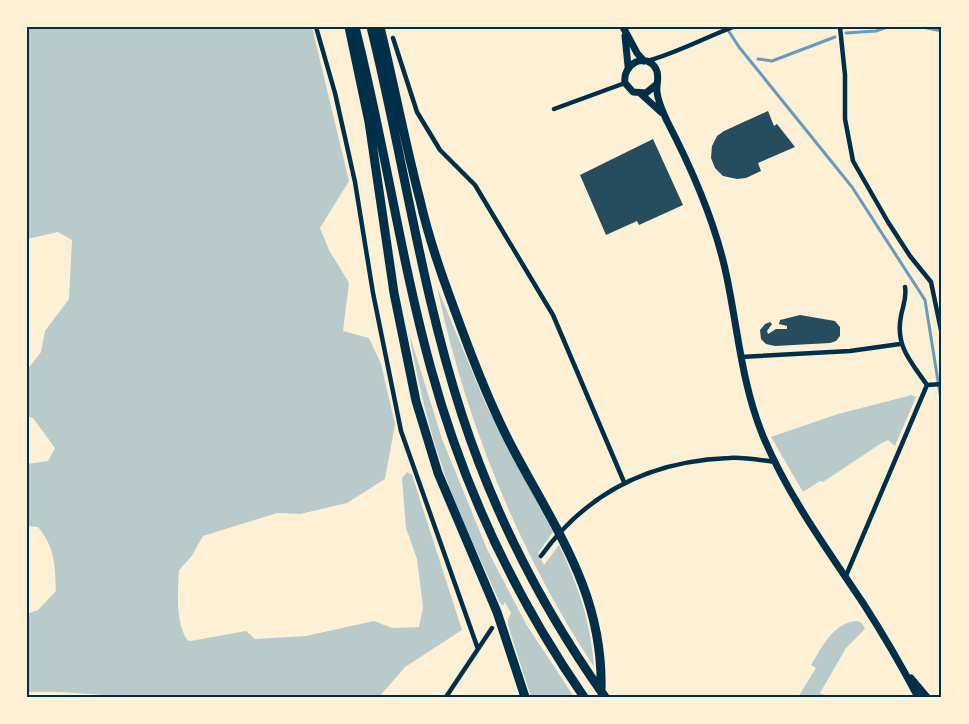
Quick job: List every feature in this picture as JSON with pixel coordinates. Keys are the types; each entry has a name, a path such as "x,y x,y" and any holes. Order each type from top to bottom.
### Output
{"highway":[{"path":"349,27 369,122 394,293 416,401 438,473 497,612 525,697"},
{"path":"355,27 413,298 445,418 491,536 526,604 584,697"},
{"path":"372,27 392,112 429,296 462,415 478,461 507,530 535,584 603,697"},
{"path":"380,27 420,202 452,302 498,419 564,540 580,575 594,622 603,697"}],"main road":[{"path":"624,29 645,61 658,73 657,95 705,204 719,243 740,357 756,418 775,462 810,523 918,697"},
{"path":"624,29 628,66 625,82 630,90 641,94 664,114"},
{"path":"628,66 635,62 645,61"},
{"path":"641,94 651,91 657,84"},
{"path":"900,665 927,697"}],"street":[{"path":"316,27 335,93 355,182 373,293 401,431 478,649"},
{"path":"645,61 674,54 733,27"},
{"path":"840,27 845,75 845,119 853,161 888,222 934,288 942,335"},
{"path":"393,38 417,112 440,150 475,185 553,315 624,482"},
{"path":"554,109 625,82"},
{"path":"905,287 900,344 927,385"},
{"path":"934,288 942,287"},
{"path":"740,357 818,353 900,344"},
{"path":"927,385 942,384"},
{"path":"845,578 927,385"},
{"path":"541,556 567,524 596,500 624,482 652,471 710,459 732,458 775,462"},
{"path":"446,697 492,628"}],"shaded area":[{"path":"27,27 312,27 349,181 320,228 329,250 349,283 343,331 369,338 381,364 395,424 385,479 347,503 300,514 277,513 203,536 191,557 179,570 179,615 183,632 187,640 191,641 246,631 255,639 306,636 374,621 392,628 419,627 423,607 417,559 406,528 402,478 407,472 412,475 462,630 405,667 379,697 136,697 27,692 27,614 38,610 56,591 54,565 48,542 38,527 27,526 27,464 48,461 55,448 33,418 27,416 27,370 41,352 45,331 69,299 72,240 58,232 27,239"},
{"path":"437,287 486,405 553,532 538,553 544,565 559,545 572,575 587,620 594,667 542,578 498,484 463,386"},
{"path":"409,333 442,439 487,549 526,624 574,697 531,697 508,625 511,613 505,602 503,606 499,601 462,518 442,466 423,400"},
{"path":"912,395 916,397 895,446 888,440 880,444 823,482 820,481 803,492 771,437 838,414"},
{"path":"857,621 862,623 865,629 846,648 820,693 828,697 798,697 816,668 811,665 829,637 841,626"}],"building":[{"path":"768,111 774,126 777,124 795,147 758,163 761,171 746,178 723,176 715,168 711,158 712,146 717,136"},
{"path":"653,139 683,205 639,225 637,221 606,235 580,175"},
{"path":"800,315 835,321 840,327 840,336 836,341 830,343 775,346 766,344 761,339 760,330 765,324 770,322 772,324 767,331 768,334 776,329 787,329 787,326 779,324 780,320"}],"waterway":[{"path":"846,33 876,31 887,27"},
{"path":"922,27 942,31"},
{"path":"728,30 739,47 852,187 925,300 942,406"},
{"path":"758,59 772,61 835,37"}]}
